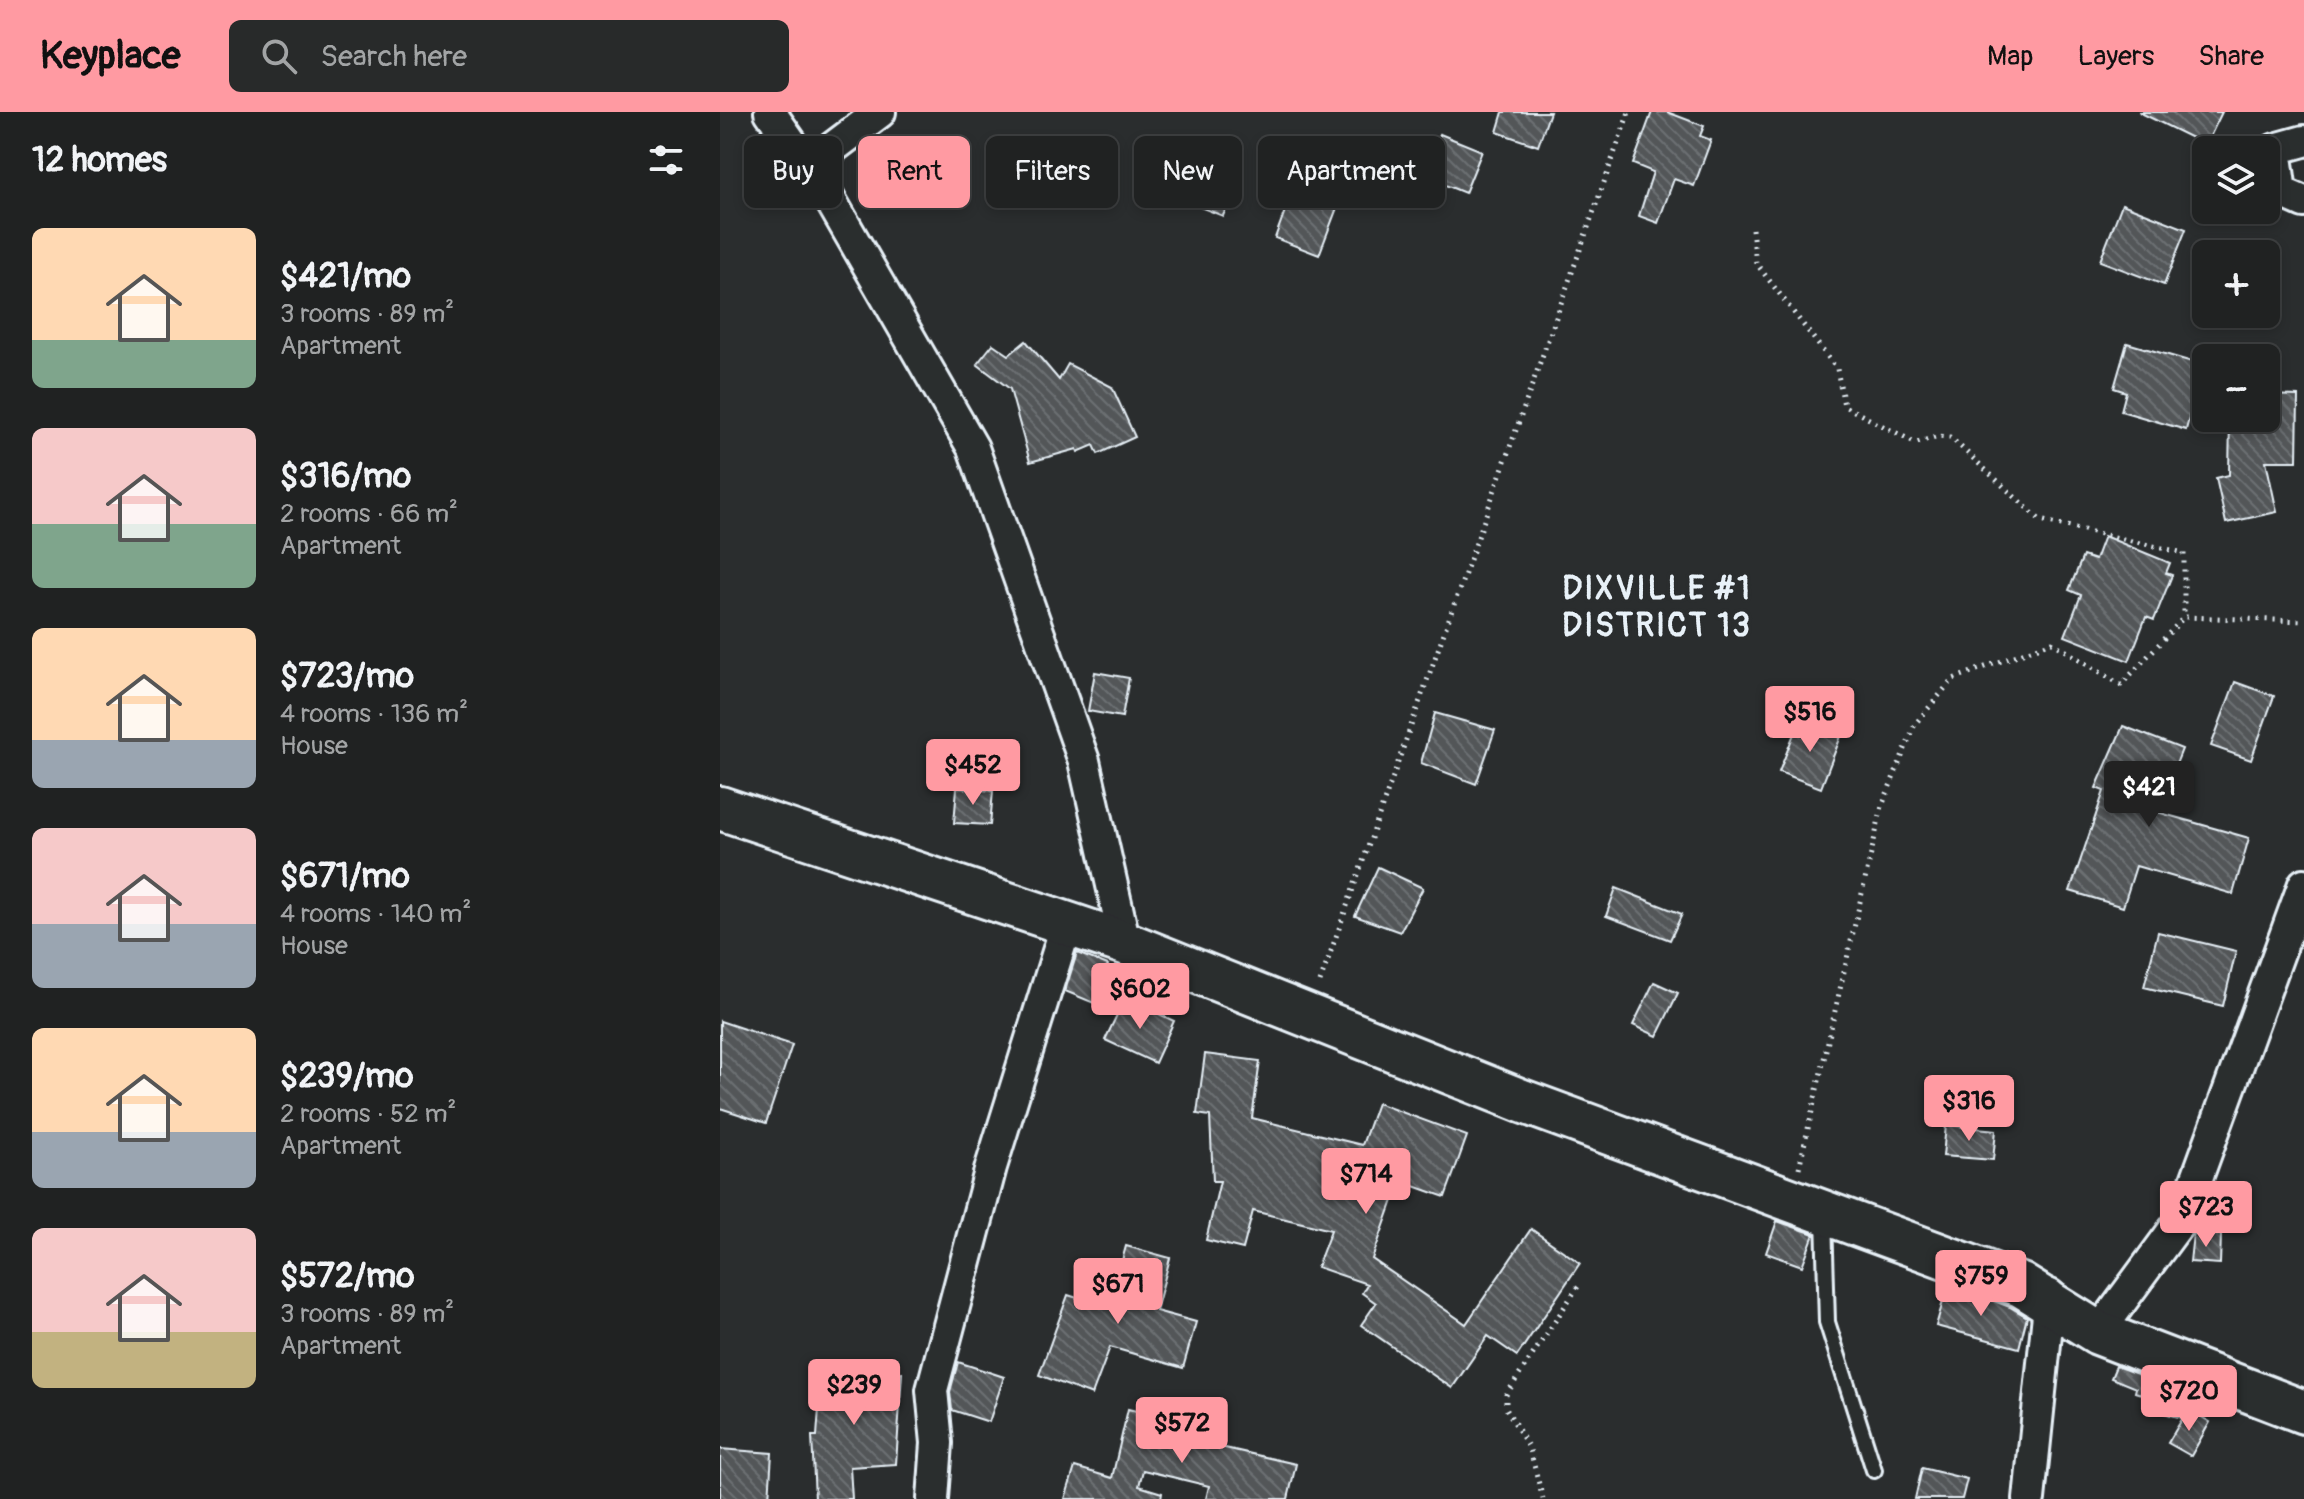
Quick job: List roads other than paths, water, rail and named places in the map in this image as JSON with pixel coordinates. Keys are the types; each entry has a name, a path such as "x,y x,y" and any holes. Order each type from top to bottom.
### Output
{"main road":[{"path":"720,808 1125,943 1522,1101 2021,1285 2098,1333 2304,1412"}],"street":[{"path":"770,112 786,136"},
{"path":"842,141 880,112"},
{"path":"2304,141 2275,149 2281,192 2304,202"},
{"path":"831,208 973,448 1084,761 1125,943"},
{"path":"2098,1333 2182,1219 2304,884"},
{"path":"933,1499 937,1443 932,1390 991,1167 1067,923"},
{"path":"2021,1285 2050,1295 2029,1499"}],"lane":[{"path":"1792,1199 1824,1211 1827,1322 1874,1470"}],"district":[{"name":"DIXVILLE #1 DISTRICT 13","path":"1657,606"}]}
